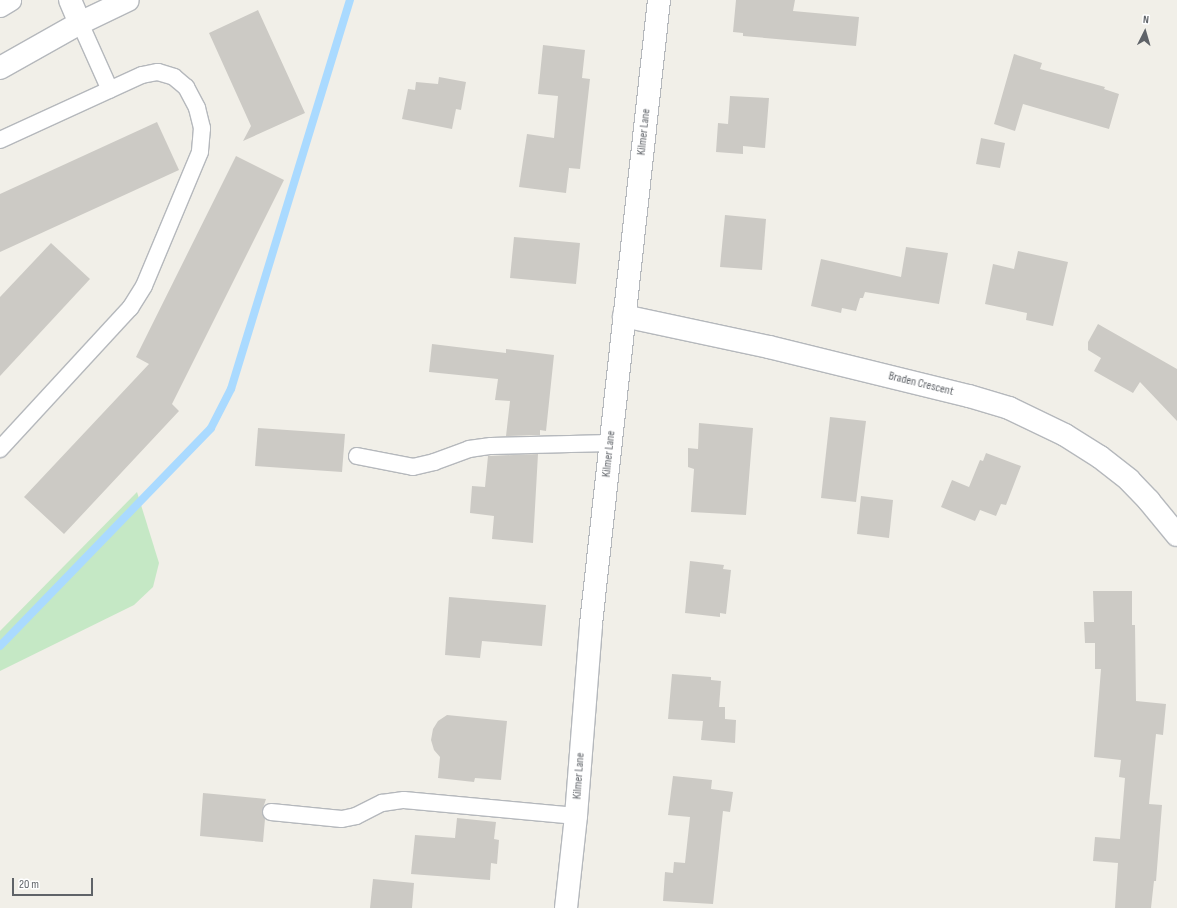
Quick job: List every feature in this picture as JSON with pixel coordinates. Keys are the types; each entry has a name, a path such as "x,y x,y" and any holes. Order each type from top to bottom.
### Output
{"street":[{"path":"0,6 10,0"},
{"path":"70,0 80,23"},
{"path":"0,68 80,23 128,0"},
{"name":"Kilmer Lane","path":"566,908 576,816 591,624 659,0"},
{"name":"Braden Crescent","path":"624,316 769,347 969,396 1009,408 1065,435 1100,457 1139,490 1177,535"}],"lane":[{"path":"80,23 110,90"},
{"path":"0,140 142,75 158,72 174,77 186,87 197,108 202,128 200,152 144,286 130,308 0,449"},
{"path":"357,456 413,467 434,462 469,449 491,446 610,443"},
{"path":"271,812 342,819 356,816 382,803 404,800 576,816"}],"green space":[{"path":"137,492 159,563 153,587 134,605 0,671 0,631"}],"building":[{"path":"736,0 795,0 793,11 859,17 856,46 743,36 743,33 733,32"},
{"path":"258,10 305,113 243,141 251,126 209,33"},
{"path":"543,45 585,50 582,78 590,79 580,169 569,168 566,193 519,187 527,134 554,138 558,96 538,94"},
{"path":"1014,54 1042,63 1040,69 1105,87 1104,89 1119,94 1109,129 1023,104 1015,131 994,124"},
{"path":"439,77 466,82 461,110 456,109 452,129 402,119 408,89 415,90 416,82 438,84"},
{"path":"730,96 769,98 765,148 743,146 743,154 716,152 718,123 728,124"},
{"path":"157,122 179,170 0,252 0,194"},
{"path":"981,138 1005,143 1000,168 976,164"},
{"path":"236,156 284,180 172,404 179,411 64,534 24,497 149,364 136,357"},
{"path":"725,215 766,219 762,270 720,267"},
{"path":"514,237 580,243 576,284 510,278"},
{"path":"51,243 90,279 0,376 0,297"},
{"path":"906,247 948,253 939,304 865,292 863,298 860,298 856,311 842,308 841,313 811,306 821,259 901,277"},
{"path":"1018,251 1068,262 1053,326 1026,320 1027,313 985,304 993,264 1014,269"},
{"path":"1098,324 1177,369 1177,421 1140,382 1133,393 1094,371 1101,358 1088,350 1088,342"},
{"path":"432,344 506,353 506,349 554,355 546,431 540,430 540,435 506,436 510,401 495,400 498,379 429,372"},
{"path":"830,417 866,421 856,502 821,498"},
{"path":"699,423 753,428 746,515 691,512 694,469 688,467 688,448 698,449"},
{"path":"258,428 345,434 342,472 255,466"},
{"path":"986,453 1021,466 1006,505 1001,504 996,516 980,510 975,521 941,507 952,480 969,487 980,460 983,461"},
{"path":"538,454 533,543 492,539 494,516 470,513 472,486 485,487 488,456"},
{"path":"861,496 893,500 889,538 857,534"},
{"path":"690,561 724,565 723,569 731,570 726,614 720,613 720,617 685,613"},
{"path":"1093,591 1132,591 1132,625 1135,625 1136,701 1166,704 1163,735 1156,734 1149,804 1162,805 1156,881 1154,881 1151,908 1115,908 1118,863 1093,861 1095,837 1120,839 1125,778 1119,777 1121,760 1094,757 1101,669 1095,669 1095,643 1085,643 1084,622 1094,622"},
{"path":"449,597 546,605 542,646 482,641 480,658 445,655"},
{"path":"672,674 711,677 711,680 721,681 719,707 725,707 725,719 736,720 735,743 701,740 703,721 668,719"},
{"path":"447,715 507,721 501,780 475,778 474,782 438,778 440,757 434,750 431,740 433,729 438,721"},
{"path":"673,776 712,780 711,789 733,792 730,812 723,811 713,904 663,901 665,872 673,873 674,862 685,863 690,817 668,815"},
{"path":"203,793 266,799 262,811 265,819 263,842 200,836"},
{"path":"457,818 496,822 494,839 499,840 497,864 491,863 490,880 411,874 415,835 455,838"},
{"path":"373,879 414,883 412,908 370,908"}],"waterway":[{"path":"0,646 211,428 231,389 350,0"}]}
